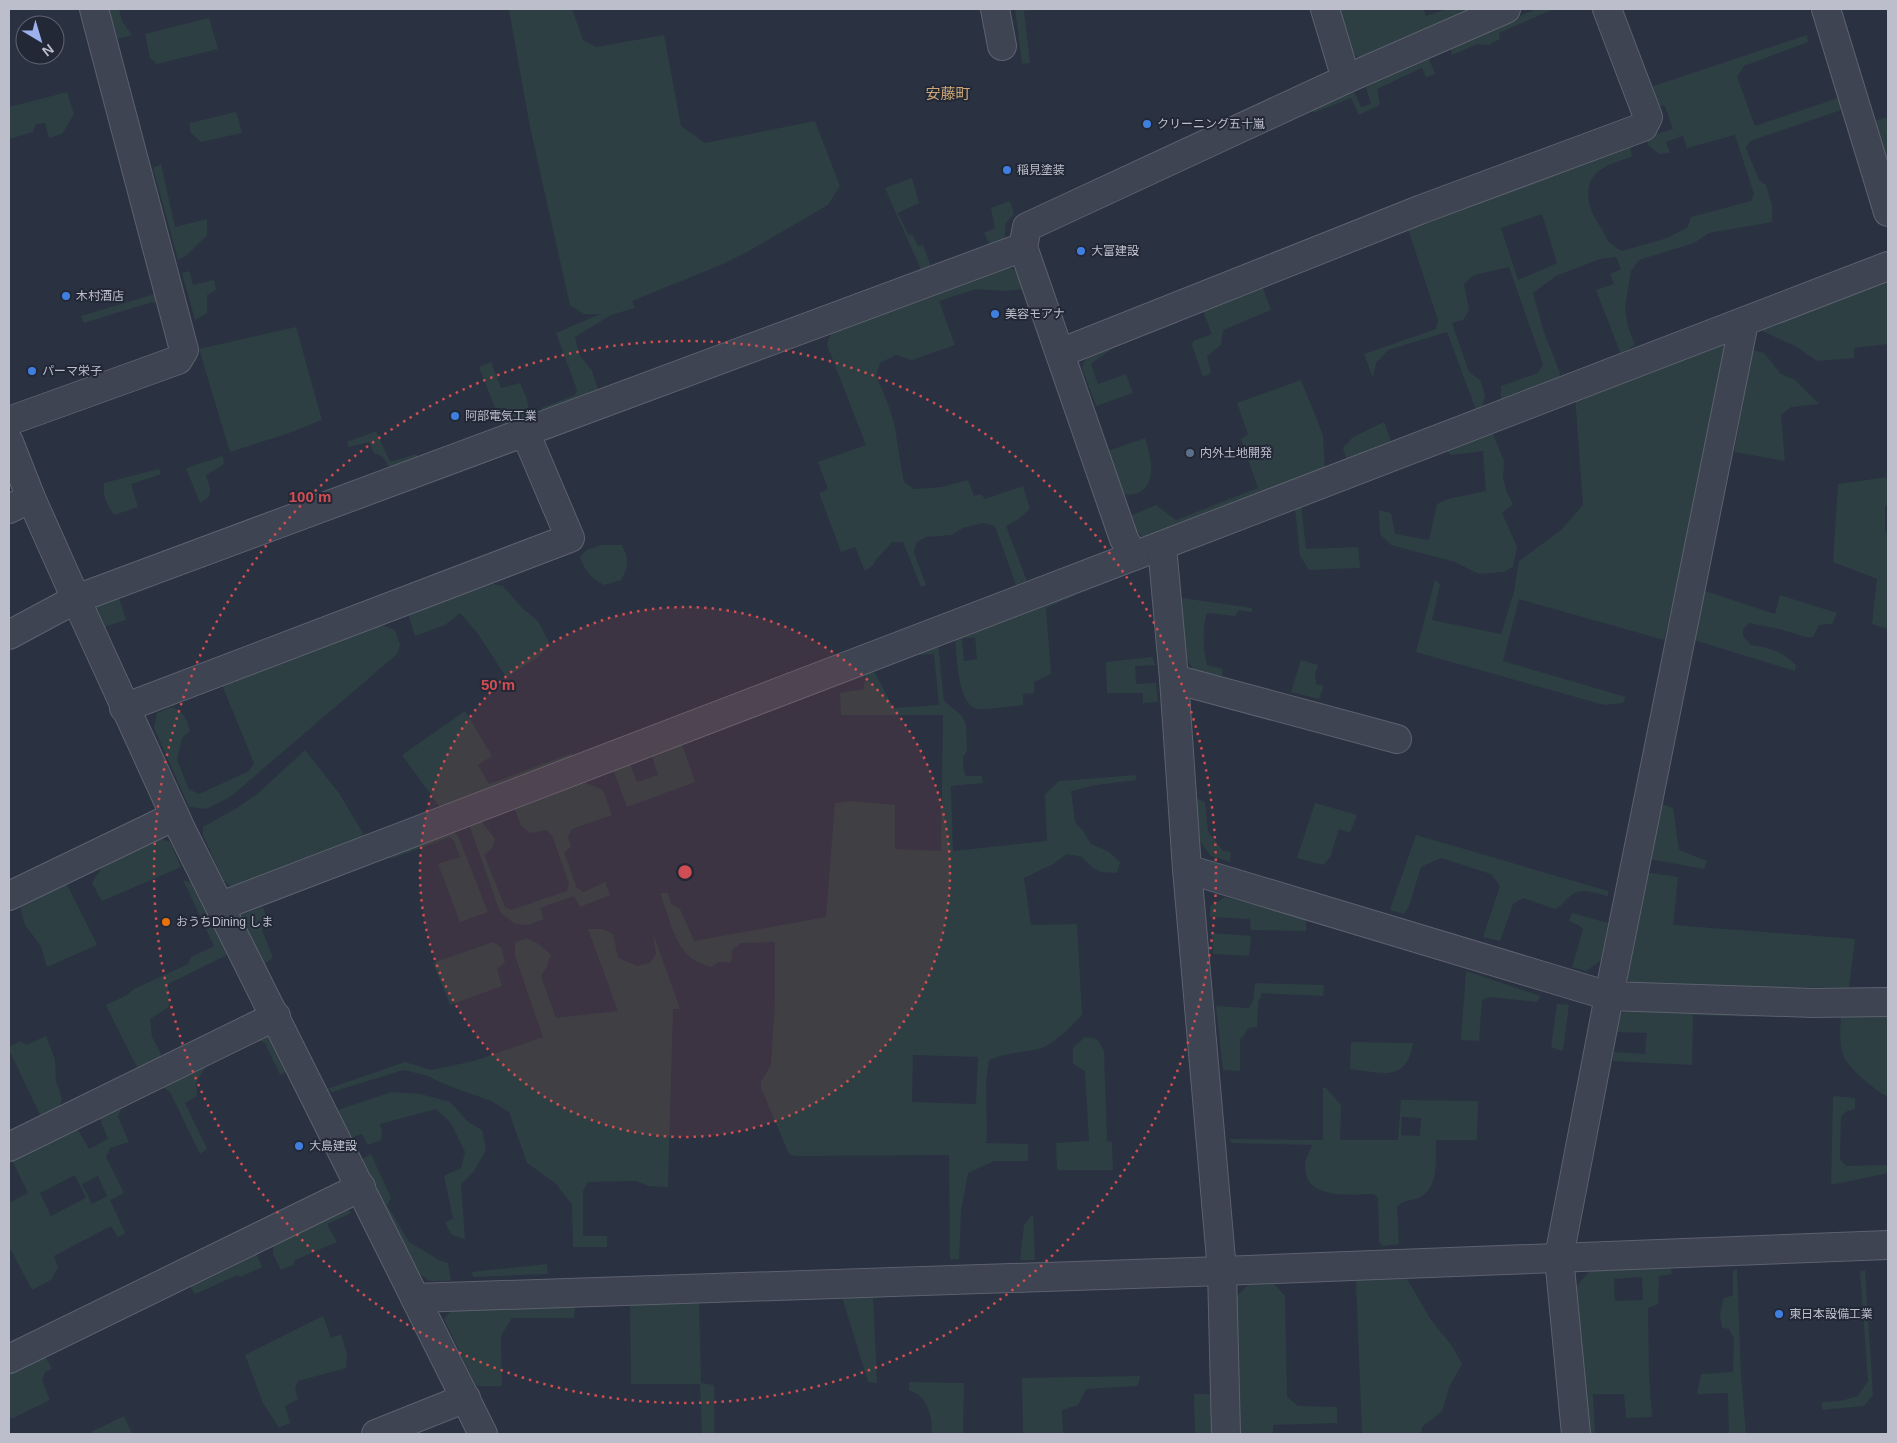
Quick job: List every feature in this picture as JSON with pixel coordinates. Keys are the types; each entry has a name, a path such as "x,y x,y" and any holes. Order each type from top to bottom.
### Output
{"street":[{"path":"9,421 178,360 184,350 94,9"},
{"path":"995,9 1002,46"},
{"path":"1325,9 1346,80"},
{"path":"1134,556 1124,538 1023,247 1027,227 1346,80 1506,9"},
{"path":"1060,353 1422,209 1643,127 1648,116 1607,9"},
{"path":"1826,9 1888,212"},
{"path":"9,635 76,600 1023,247"},
{"path":"221,906 1888,266"},
{"path":"1576,1434 1559,1257 1609,996 1744,322"},
{"path":"124,708 570,538 525,432"},
{"path":"9,442 20,504 76,600 175,816 484,1434"},
{"path":"1162,546 1174,679 1187,869 1222,1271 1226,1434"},
{"path":"1174,679 1397,739"},
{"path":"9,896 175,816"},
{"path":"1187,869 1609,996 1813,1004 1888,1002"},
{"path":"9,1147 276,1016"},
{"path":"9,1359 361,1187"},
{"path":"415,1298 1888,1246"},
{"path":"376,1434 466,1398"}],"shaded area":[{"path":"108,9 119,9 122,21 132,35 118,39"},
{"path":"572,9 583,40 596,47 664,35 681,126 705,143 815,121 840,186 828,205 749,251 723,264 632,301 635,308 611,315 575,337 579,354 592,371 599,392 544,413 541,408 575,395 577,390 556,333 600,314 584,314 570,305 530,127 509,10"},
{"path":"1015,9 1044,9 1024,11 1030,63 1022,64"},
{"path":"1340,9 1423,9 1426,16 1447,9 1470,9 1359,58 1349,50"},
{"path":"1536,9 1554,9 1499,33 1500,39 1489,45 1477,44 1452,55 1450,46"},
{"path":"209,18 218,49 157,64 150,58 145,34"},
{"path":"1807,35 1808,42 1744,66 1737,77 1755,126 1841,97 1847,108 1750,141 1746,148 1759,180 1766,185 1772,205 1772,222 1709,233 1694,243 1639,260 1631,271 1625,306 1628,327 1635,345 1621,354 1596,290 1614,284 1610,274 1621,269 1616,257 1600,259 1556,276 1533,293 1543,329 1560,373 1559,382 1503,404 1501,386 1538,373 1543,364 1509,267 1474,275 1464,284 1469,310 1463,320 1452,323 1469,372 1480,380 1485,395 1482,408 1476,410 1447,332 1388,350 1376,363 1373,378 1364,354 1436,329 1438,320 1407,226 1630,143 1632,157 1598,171 1589,185 1588,193 1591,210 1595,218 1612,245 1622,251 1667,238 1687,228 1691,217 1751,201 1754,194 1735,135 1687,148 1683,136 1666,142 1670,153 1659,154 1649,146 1646,137 1673,129 1665,106 1654,105 1648,88","holes":["1542,214 1557,263 1518,280 1501,228"]},
{"path":"1429,59 1435,74 1426,77 1422,68 1377,89 1380,105 1359,115 1351,98 1313,113 1312,109 1354,92 1361,107 1371,104 1366,87"},
{"path":"67,92 74,114 62,134 49,138 45,123 36,124 33,132 9,139 9,107"},
{"path":"236,112 242,133 201,142 190,132 190,123"},
{"path":"1888,117 1888,173 1874,121"},
{"path":"161,164 175,227 207,219 207,235 186,256 178,260 153,168"},
{"path":"912,178 919,203 898,213 909,236 912,234 918,246 923,245 932,269 922,272 885,188"},
{"path":"1010,201 1014,214 1006,223 1004,243 992,249 984,233 995,228 991,208"},
{"path":"1007,266 1018,272 1024,289 1004,291 976,289 939,301 955,345 912,360 896,355 880,363 876,376 895,428 904,482 914,489 942,487 968,480 974,496 981,494 985,499 1023,486 1030,509 1006,526 1027,581 1016,585 995,526 983,523 963,528 952,535 926,537 916,543 914,552 926,585 921,587 903,542 892,542 873,565 865,571 855,547 841,552 819,493 828,489 818,462 866,445 827,345 831,332"},
{"path":"189,271 193,285 214,280 216,290 207,295 207,313 195,320 182,273"},
{"path":"1888,279 1888,344 1854,348 1854,358 1817,361 1795,346 1762,331 1769,321"},
{"path":"1263,288 1271,310 1223,330 1221,345 1207,356 1211,373 1203,377 1192,345 1193,341 1212,334 1203,311"},
{"path":"158,293 162,301 157,303 152,302 84,323 81,316"},
{"path":"1178,320 1178,323 1113,348 1091,364 1098,384 1126,374 1133,393 1096,406 1082,368 1089,351"},
{"path":"296,327 322,420 230,452 199,349"},
{"path":"1733,340 1664,640 1519,599 1503,661 1626,697 1623,703 1604,705 1416,652 1435,580 1440,584 1432,620 1501,634 1514,592 1519,561 1561,530 1583,505 1575,396"},
{"path":"1753,350 1764,353 1781,374 1795,380 1819,404 1791,407 1781,415 1785,461 1734,452"},
{"path":"491,362 501,388 520,383 527,399 530,418 503,428 479,367"},
{"path":"1301,380 1323,435 1325,472 1147,541 1135,530 1130,516 1156,505 1176,520 1258,488 1241,439 1248,434 1237,403"},
{"path":"1384,422 1392,444 1347,460 1343,448 1353,437"},
{"path":"376,431 390,462 416,454 418,457 390,468 383,457 374,453 369,442 349,447 347,442"},
{"path":"1492,432 1504,461 1503,478 1507,493 1513,504 1502,513 1517,547 1513,567 1504,572 1479,574 1455,562 1391,545 1380,534 1379,510 1391,513 1395,534 1429,540 1437,504 1448,499 1486,491 1483,451 1451,455 1446,449"},
{"path":"1145,438 1151,460 1149,482 1138,493 1122,495 1105,452"},
{"path":"223,456 224,464 206,475 210,489 209,497 200,503 186,468"},
{"path":"159,469 161,474 131,484 138,507 114,515 106,500 104,483"},
{"path":"1888,477 1885,530 1888,536 1888,629 1872,624 1877,579 1833,562 1838,484"},
{"path":"1301,504 1306,549 1358,547 1360,568 1309,570 1300,556 1295,508"},
{"path":"602,545 622,545 627,563 626,571 621,580 604,585 589,574 580,557 587,550"},
{"path":"161,576 163,581 119,598 126,620 101,628 93,608 101,598"},
{"path":"493,584 503,586 522,608 538,621 550,644 537,658 506,677 478,634 460,613 445,625 415,636 408,614"},
{"path":"1074,591 1076,595 1046,608 1051,674 1034,682 1034,693 1023,694 1023,705 977,709 970,705 965,698 959,678 955,638","holes":["975,637 977,659 964,661 962,639"]},
{"path":"1705,591 1775,614 1780,595 1837,613 1832,624 1819,625 1813,637 1749,623 1743,629 1743,636 1751,645 1781,653 1796,665 1795,671 1694,640"},
{"path":"1182,598 1252,608 1252,612 1239,610 1235,616 1207,613 1204,625 1204,639 1207,665 1223,669 1222,676 1193,670 1185,655"},
{"path":"379,624 395,630 400,645 397,654 230,797 206,809 189,807 154,728 157,713 172,707 182,713 186,720 190,731 182,738 177,760 189,789 199,794 249,771 254,763 222,685"},
{"path":"938,643 944,701 962,716 966,724 967,751 963,757 963,768 966,776 982,776 983,783 951,786 953,851 1047,841 1045,794 1059,781 1136,775 1136,780 1096,785 1071,791 1075,822 1091,844 1109,852 1120,862 1117,873 1101,872 1093,868 1082,857 1067,854 1053,864 1024,878 1031,925 1077,924 1082,1014 1062,1034 1044,1047 1002,1055 989,1060 986,1081 987,1139 985,1143 1028,1144 1028,1161 994,1161 968,1173 961,1211 959,1259 950,1259 949,1155 795,1156 789,1154 761,1088 761,1082 771,1065 775,999 775,942 741,943 732,950 731,962 718,962 711,967 700,963 690,957 679,943 660,893 668,893 671,904 680,909 694,941 826,917 835,803 852,801 895,805 895,849 941,851 943,715 841,715 840,693 864,689 865,675 847,680 871,666 894,708 939,705 934,654 918,655 917,651","holes":["913,1055 978,1057 976,1104 912,1102"]},
{"path":"1153,657 1155,665 1135,666 1136,684 1156,683 1158,702 1143,703 1143,693 1107,693 1106,662"},
{"path":"1301,660 1318,665 1315,674 1316,684 1324,686 1319,699 1291,692"},
{"path":"465,711 492,756 478,765 489,784 572,753 574,759 442,810 402,755"},
{"path":"681,742 695,782 627,807 612,767 629,761 637,782 658,775 651,753"},
{"path":"305,750 339,793 363,833 362,841 241,887 230,886 223,880 203,835 203,827 256,795"},
{"path":"579,780 603,790 612,815 572,829 568,837 571,846 564,853 577,888 584,892 605,882 610,895 580,907 574,896 540,908 544,919 528,925 515,924 500,912 468,821 479,818 495,839 493,847 484,855 505,907 511,910 567,891 569,884 552,835 546,830 530,833 521,826 513,804"},
{"path":"1196,798 1205,802 1208,831 1223,851 1231,852 1230,862 1211,856 1200,841"},
{"path":"1315,803 1357,815 1350,833 1339,829 1330,857 1323,865 1297,858"},
{"path":"1659,803 1673,808 1679,850 1707,861 1704,869 1649,859"},
{"path":"452,830 458,836 488,912 460,922 438,864 460,857 454,841 450,837 391,859 388,853"},
{"path":"1416,835 1608,891 1608,896 1581,891 1570,896 1555,909 1523,898 1513,904 1500,941 1483,937 1500,886 1491,874 1441,858 1421,867 1409,906 1404,914 1390,910"},
{"path":"157,837 170,842 181,867 102,901 92,883 106,861"},
{"path":"1644,872 1678,877 1673,925 1855,939 1849,988 1635,985 1624,977"},
{"path":"183,880 193,883 227,955 168,984 169,1007 150,1019 152,1037 161,1054 158,1063 139,1071 106,1005 127,995 134,989 188,964 191,957 214,946"},
{"path":"66,883 97,945 47,967 41,946 25,925 19,904"},
{"path":"1225,897 1306,919 1306,931 1251,930 1250,919 1210,917 1210,906"},
{"path":"263,907 268,921 262,930 273,958 264,964 241,915"},
{"path":"1572,913 1608,923 1601,960 1586,971 1572,967 1583,929 1569,921"},
{"path":"588,929 601,929 612,933 619,958 637,966 650,963 656,954 653,933 680,1009 673,1009 668,1187 648,1186 636,1181 588,1182 583,1191 583,1236 607,1236 607,1247 573,1247 572,1204 555,1183 527,1163 509,1112 491,1101 425,1075 403,1070 332,1092 327,1089 405,1062 431,1070 474,1061 543,1037 515,956 515,943 526,938 537,943 551,955 541,976 556,1018 618,1011"},
{"path":"1212,933 1251,936 1249,956 1213,954"},
{"path":"493,942 501,947 505,962 497,969 502,986 450,1005 433,963"},
{"path":"1466,971 1540,996 1538,1002 1490,997 1482,1000 1479,1041 1461,1040"},
{"path":"1255,983 1324,985 1323,996 1262,993 1258,1002 1257,1027 1248,1028 1240,1039 1240,1071 1223,1070 1216,1006 1249,1008 1253,1001"},
{"path":"1557,1004 1569,1005 1563,1051 1551,1047"},
{"path":"1630,1008 1754,1011 1753,1017 1693,1015 1692,1065 1613,1061 1614,1052 1645,1054 1647,1033 1615,1032 1618,1015"},
{"path":"1841,1013 1888,1014 1888,1096 1871,1086 1846,1061 1841,1047"},
{"path":"262,1033 271,1039 287,1071 280,1075 265,1043 260,1041 230,1054"},
{"path":"46,1036 55,1060 56,1081 62,1099 58,1112 43,1121 11,1054 9,1055 9,1047 21,1041 26,1045"},
{"path":"1085,1037 1097,1039 1104,1051 1107,1141 1112,1142 1113,1170 1057,1170 1056,1143 1089,1141 1085,1071 1073,1064 1073,1048"},
{"path":"1351,1042 1413,1043 1410,1056 1405,1065 1391,1073 1382,1073 1350,1069"},
{"path":"202,1063 205,1068 196,1083 197,1096 185,1103 207,1149 200,1154 170,1092 163,1087 121,1109 118,1117 129,1142 110,1148 106,1157 124,1193 110,1200 125,1233 118,1237 111,1226 54,1256 58,1268 51,1280 32,1290 11,1250 9,1251 9,1203 28,1193 10,1156 75,1125 89,1149 108,1139 98,1114","holes":["75,1175 86,1198 51,1216 40,1193","98,1176 107,1196 92,1204 82,1184"]},
{"path":"1323,1088 1326,1088 1341,1105 1340,1140 1398,1140 1401,1100 1478,1101 1477,1140 1436,1140 1435,1173 1430,1188 1425,1194 1397,1207 1399,1244 1383,1246 1379,1242 1378,1198 1374,1194 1329,1193 1319,1190 1311,1184 1306,1175 1305,1163 1312,1145 1232,1143 1229,1139 1323,1140","holes":["1402,1117 1421,1118 1420,1136 1401,1135"]},
{"path":"392,1092 421,1094 450,1102 467,1121 482,1130 486,1150 474,1171 461,1184 465,1239 452,1235 445,1223 453,1218 444,1176 461,1168 465,1152 451,1123 436,1109 380,1124 381,1140 368,1145 362,1134 351,1138 338,1110"},
{"path":"1833,1096 1855,1098 1855,1109 1847,1111 1841,1116 1840,1159 1846,1166 1888,1165 1888,1173 1831,1185"},
{"path":"371,1154 391,1198 387,1205 409,1242 439,1260 448,1263 451,1281 429,1281 412,1268 360,1160"},
{"path":"346,1206 351,1213 327,1224 337,1242 295,1260 293,1265 281,1270 273,1254 273,1242"},
{"path":"1033,1214 1035,1260 1020,1260 1024,1225"},
{"path":"255,1251 262,1267 240,1277 238,1275 195,1294 188,1283"},
{"path":"547,1264 548,1274 473,1277 472,1272"},
{"path":"1671,1268 1672,1274 1659,1276 1658,1304 1648,1308 1652,1417 1626,1418 1624,1394 1593,1394 1595,1434 1588,1434 1572,1291 1590,1271","holes":["1642,1277 1643,1300 1615,1301 1614,1279"]},
{"path":"1737,1269 1741,1375 1746,1434 1729,1434 1728,1393 1697,1394 1701,1374 1733,1372 1734,1338 1729,1329 1722,1328 1720,1315 1723,1299 1733,1295 1733,1271"},
{"path":"1865,1270 1873,1395 1864,1406 1822,1410 1822,1402 1840,1401 1858,1396 1868,1381 1860,1271"},
{"path":"1407,1279 1431,1320 1452,1346 1462,1364 1450,1385 1442,1411 1422,1427 1421,1434 1362,1434 1356,1281"},
{"path":"1250,1283 1273,1283 1285,1296 1287,1397 1298,1406 1337,1407 1337,1423 1273,1425 1273,1434 1238,1434 1236,1297"},
{"path":"873,1296 877,1383 868,1382 842,1297"},
{"path":"699,1303 701,1383 714,1385 714,1434 702,1434 700,1384 631,1384 630,1304"},
{"path":"575,1307 574,1318 512,1318 501,1336 502,1386 476,1386 444,1319 451,1311"},
{"path":"323,1316 331,1338 341,1334 347,1354 346,1368 298,1381 295,1389 298,1399 285,1406 290,1423 279,1428 263,1403 245,1355"},
{"path":"44,1353 52,1369 45,1372 42,1381 50,1400 11,1419 9,1414 9,1370"},
{"path":"1140,1376 1138,1386 1086,1389 1078,1405 1062,1410 1063,1434 1023,1434 1022,1378"},
{"path":"909,1382 964,1383 963,1434 931,1434 932,1424 928,1409 920,1396 909,1390"},
{"path":"1194,1394 1211,1394 1212,1434 1195,1434"},
{"path":"124,1416 132,1434 87,1434"}],"place":[{"name":"クリーニング五十嵐","path":"1147,124"},
{"name":"稲見塗装","path":"1007,170"},
{"name":"大富建設","path":"1081,251"},
{"name":"木村酒店","path":"66,296"},
{"name":"美容モアナ","path":"995,314"},
{"name":"パーマ栄子","path":"32,371"},
{"name":"阿部電気工業","path":"455,416"},
{"name":"内外土地開発","path":"1190,453"},
{"name":"おうちDining しま","path":"166,922"},
{"name":"大島建設","path":"299,1146"},
{"name":"東日本設備工業","path":"1779,1314"}],"district":[{"name":"安藤町","path":"948,93"}]}
